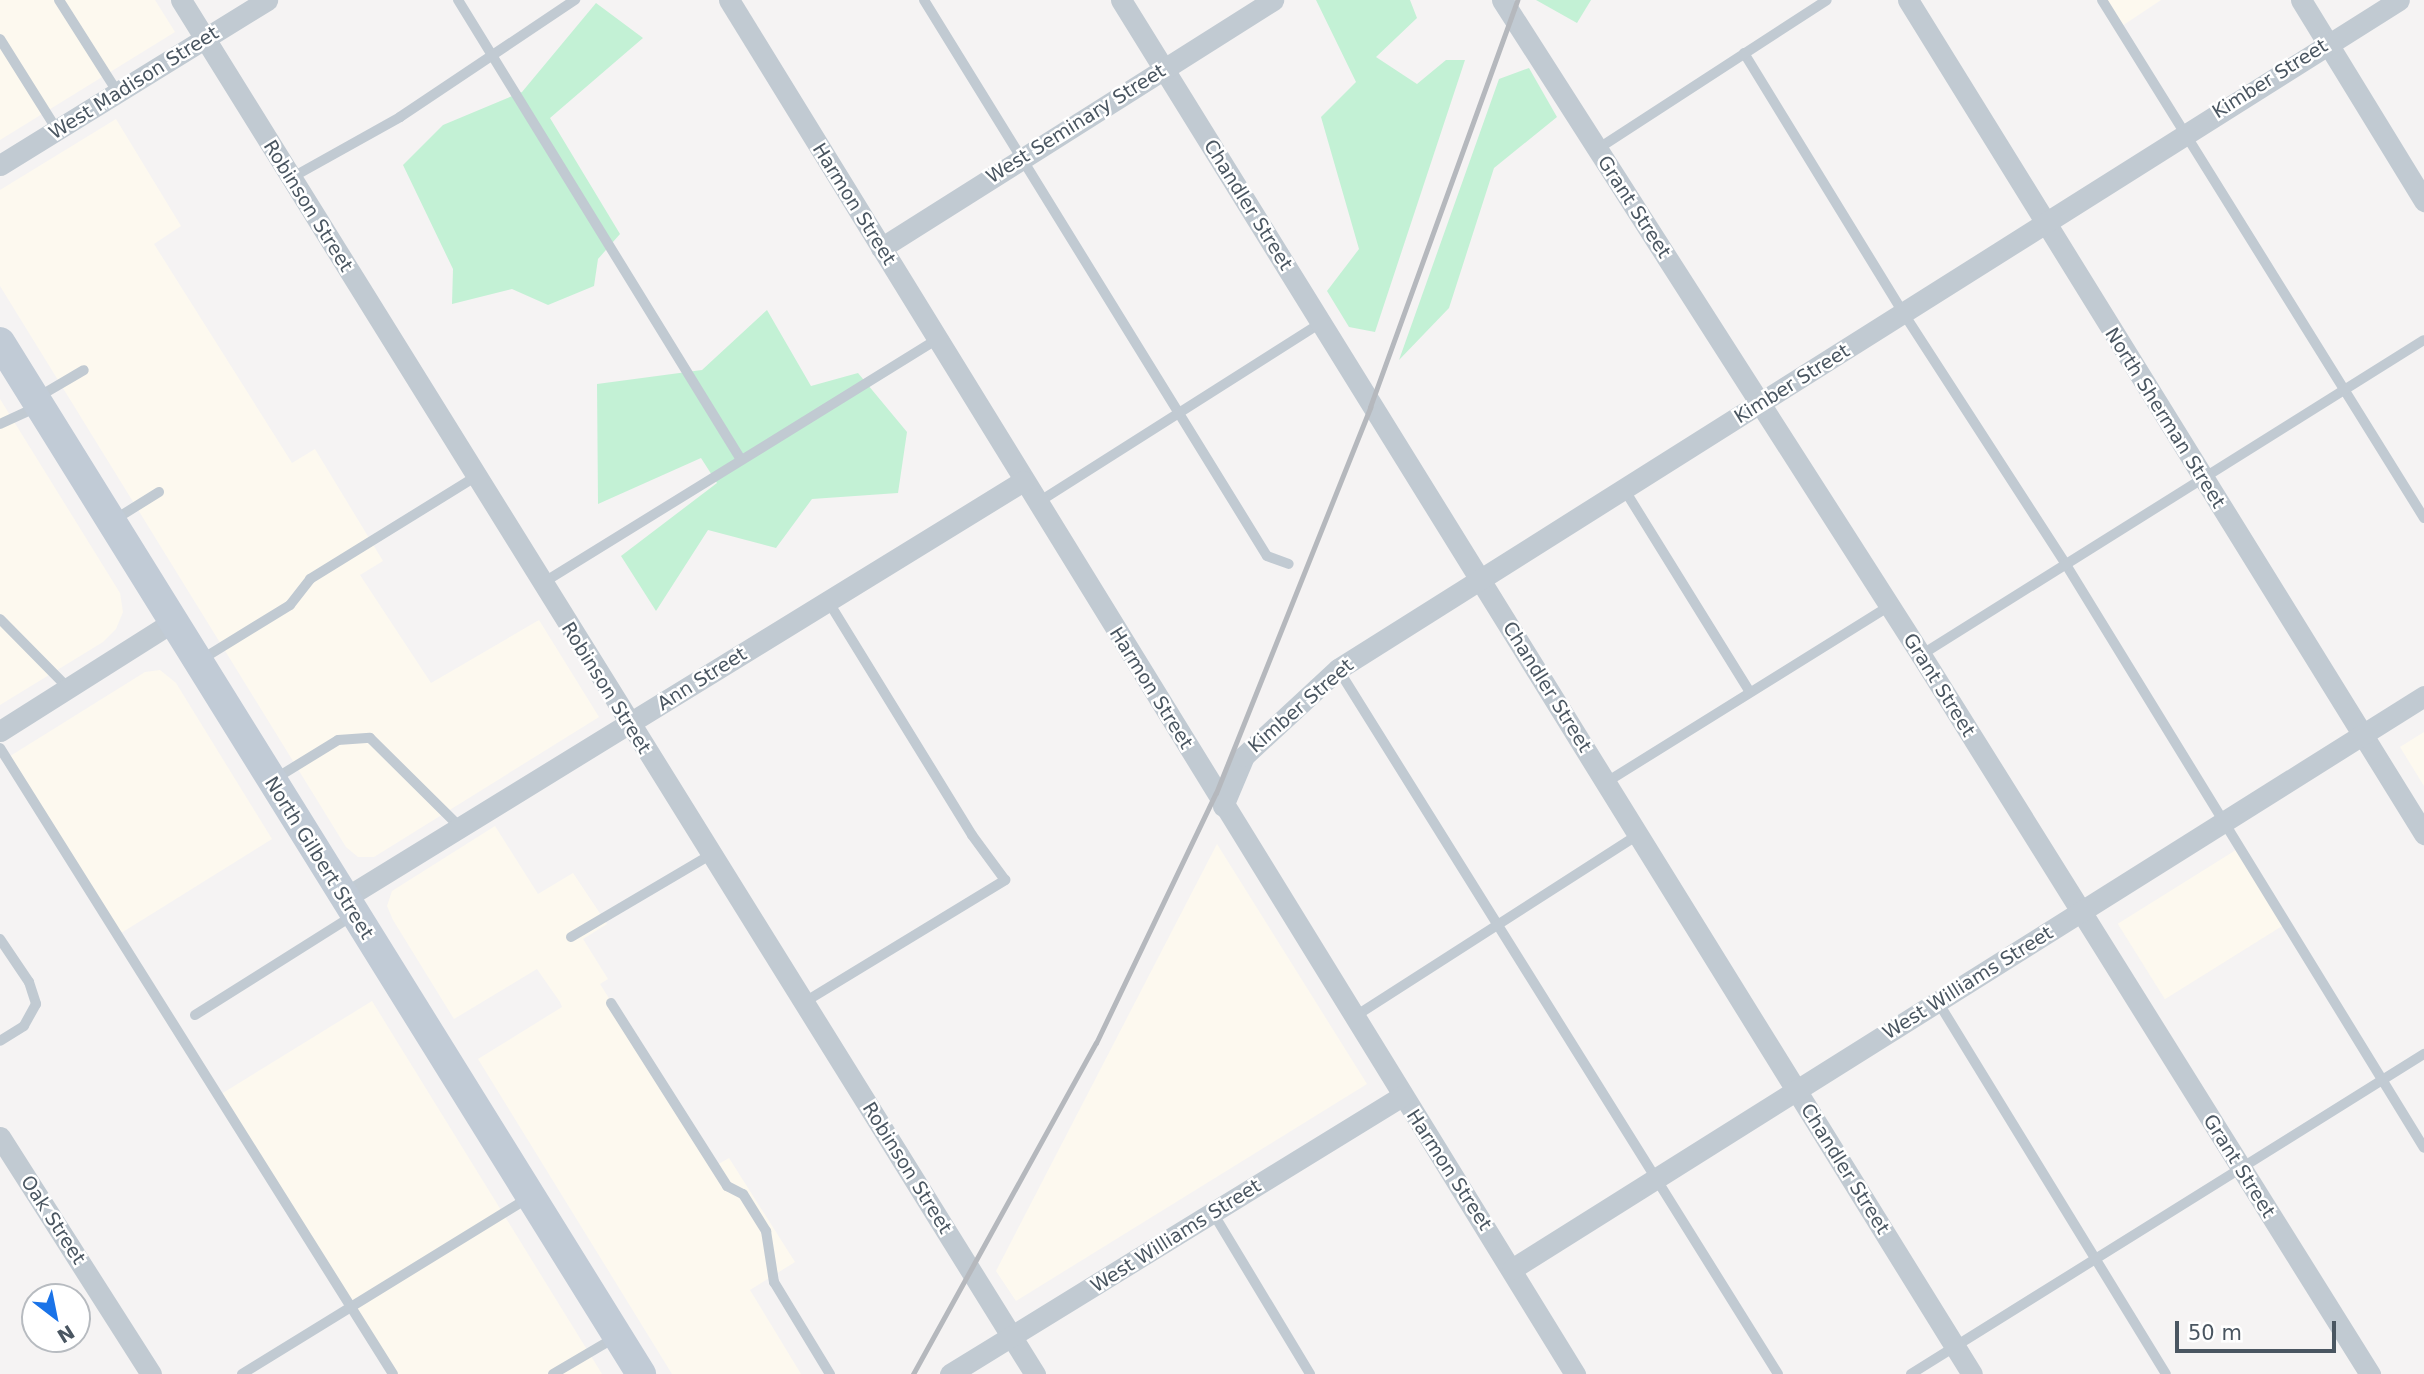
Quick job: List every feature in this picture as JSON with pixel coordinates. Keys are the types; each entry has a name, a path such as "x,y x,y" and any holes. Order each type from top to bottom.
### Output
{"main road":[{"name":"North Gilbert Street","path":"0,342 171,623 641,1374"}],"street":[{"name":"Robinson Street","path":"181,0 628,724 1035,1374"},
{"name":"West Madison Street","path":"0,165 267,0"},
{"name":"Harmon Street","path":"729,0 1575,1374"},
{"name":"Chandler Street","path":"1121,0 1322,321 1370,407 1480,579 1972,1374"},
{"name":"West Seminary Street","path":"881,248 1273,0"},
{"name":"Grant Street","path":"1502,0 1921,655 2080,914 2370,1374"},
{"name":"North Sherman Street","path":"1908,0 2424,834"},
{"path":"2301,0 2424,201"},
{"name":"Kimber Street","path":"1223,806 1244,756 1338,669 2399,0"},
{"name":"Ann Street","path":"350,906 460,827 1023,481"},
{"path":"0,731 171,623"},
{"name":"West Williams Street","path":"1512,1269 2424,696"},
{"name":"West Williams Street","path":"953,1373 1402,1096"},
{"name":"Oak Street","path":"0,1137 151,1374"}],"lane":[{"path":"59,0 118,93"},
{"path":"457,0 740,458"},
{"path":"291,178 400,117 575,0"},
{"path":"924,0 1267,556 1289,564"},
{"path":"1596,150 1826,0"},
{"path":"2102,0 2424,518"},
{"path":"0,39 57,130"},
{"path":"1744,54 1904,314 2065,563 2424,1148"},
{"path":"1037,503 1322,321"},
{"path":"541,584 740,458 938,339"},
{"path":"1921,655 2424,340"},
{"path":"0,424 84,370"},
{"path":"196,663 290,605 310,579 475,477"},
{"path":"1624,489 1750,692"},
{"path":"110,523 159,492"},
{"path":"803,1003 1005,880 972,835 828,601"},
{"path":"1605,783 1889,606"},
{"path":"0,619 68,688"},
{"path":"1338,669 1779,1374"},
{"path":"271,782 338,740 370,738 460,827"},
{"path":"0,748 393,1374"},
{"path":"1354,1017 1638,835"},
{"path":"570,937 710,855"},
{"path":"195,1015 350,906"},
{"path":"0,939 29,982 36,1004 24,1026 0,1041"},
{"path":"1938,1002 2166,1374"},
{"path":"611,1003 727,1185 743,1194 766,1231 774,1282 830,1374"},
{"path":"1911,1374 2098,1261 2424,1054"},
{"path":"242,1374 352,1310 531,1196"},
{"path":"1213,1213 1310,1374"},
{"path":"554,1374 618,1336"}],"shaded area":[{"path":"0,0 155,0 175,32 0,140"},
{"path":"2102,0 2161,0 2119,28"},
{"path":"116,119 181,226 154,244 292,463 315,449 383,561 360,575 431,683 539,620 599,717 374,857 358,857 346,847 0,286 0,190"},
{"path":"0,399 120,593 123,612 116,629 103,642 0,705"},
{"path":"160,670 176,683 272,839 118,935 7,758 145,672"},
{"path":"2424,732 2424,786 2400,747"},
{"path":"495,826 538,894 573,873 607,924 583,939 608,979 600,984 715,1166 729,1158 795,1262 750,1290 801,1374 672,1374 478,1059 562,1007 560,1002 537,969 454,1019 393,920 387,906 392,891"},
{"path":"1217,844 1367,1084 1016,1301 996,1271"},
{"path":"2239,848 2286,923 2165,999 2118,924"},
{"path":"372,1001 602,1374 393,1374 218,1096"}],"green space":[{"path":"1316,0 1410,0 1417,18 1376,57 1417,84 1446,60 1465,60 1375,332 1349,327 1327,291 1359,249 1321,117 1356,82"},
{"path":"1536,0 1591,0 1577,23"},
{"path":"596,3 643,38 550,118 620,234 598,259 594,286 548,305 512,289 452,304 453,269 403,165 443,125 522,92"},
{"path":"1529,68 1557,117 1494,168 1449,308 1399,360 1499,79"},
{"path":"767,310 811,386 858,373 907,432 898,493 812,499 776,548 708,530 656,611 621,556 717,483 701,458 598,504 597,384 702,370"}],"railway":[{"path":"913,1374 1096,1043 1216,793 1370,407 1517,0"}]}
